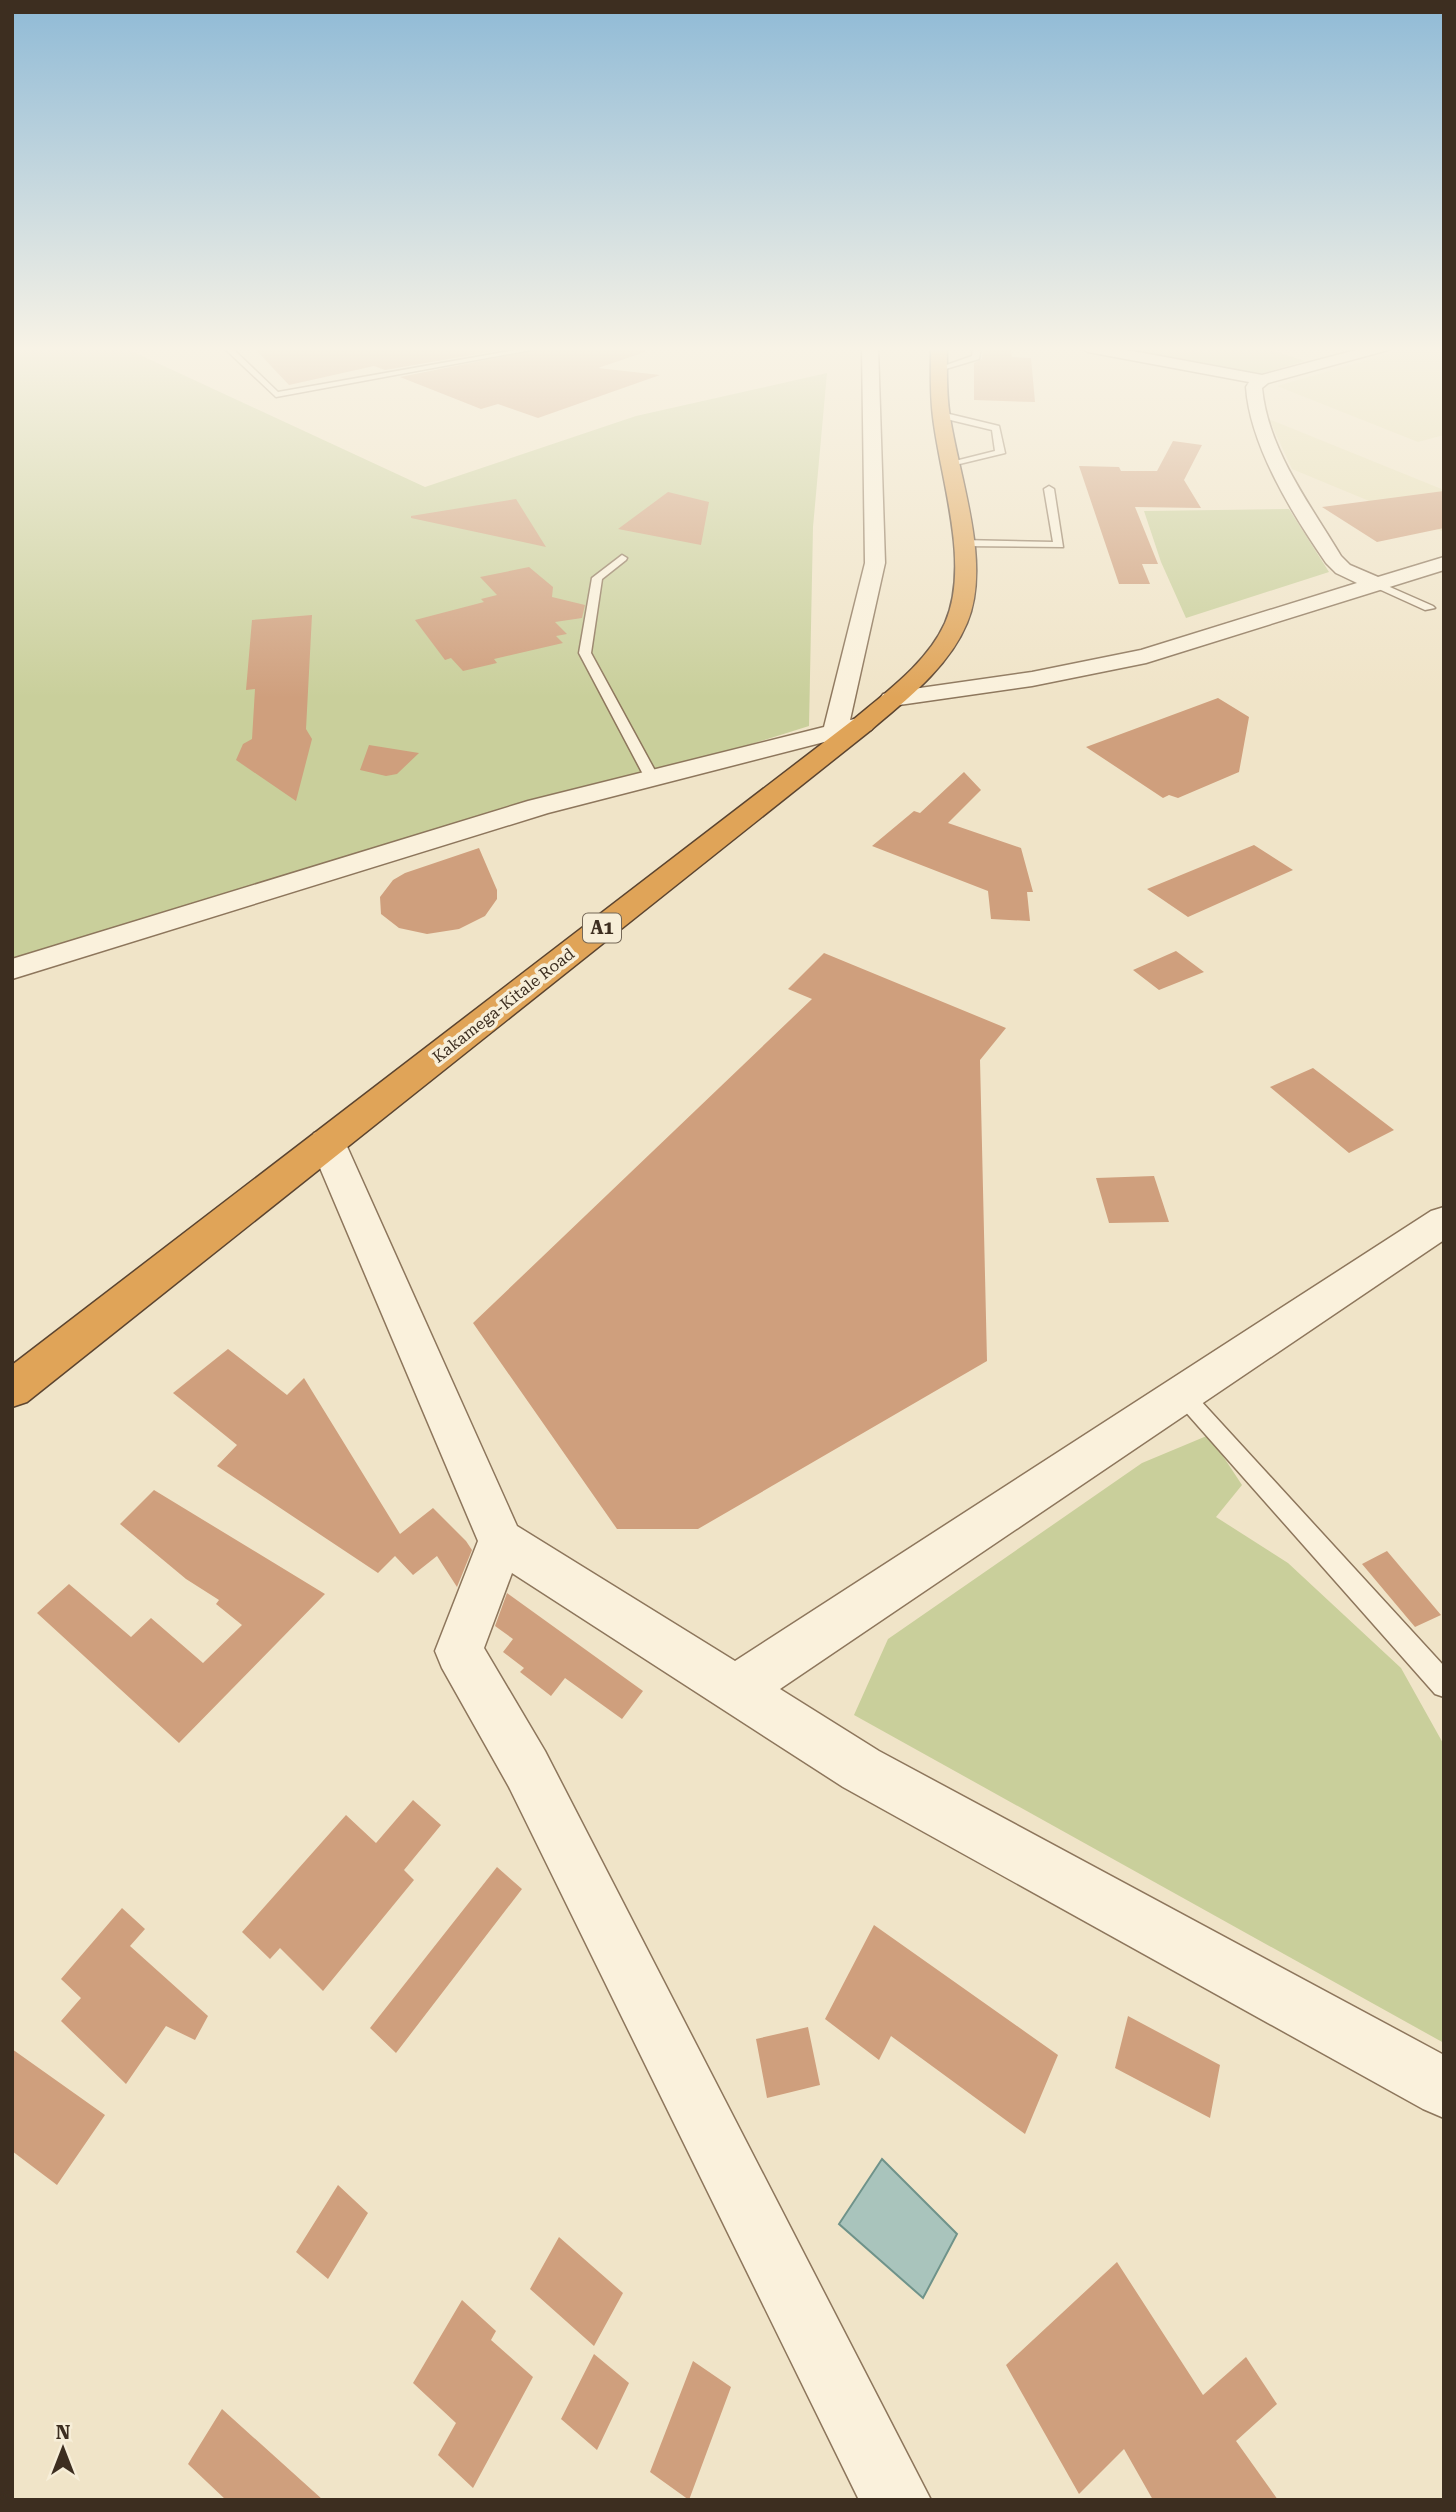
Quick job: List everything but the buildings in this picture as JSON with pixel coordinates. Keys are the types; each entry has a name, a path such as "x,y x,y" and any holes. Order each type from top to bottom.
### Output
{"highway":[{"name":"Kakamega-Kitale Road","path":"12,1389 849,728 892,699 936,653 958,621 964,578 950,465"}],"street":[{"path":"12,970 538,807 849,728 875,563 873,464"},
{"path":"1280,464 1334,559 1343,569 1374,583"},
{"path":"892,699 1032,679 1146,656 1444,562"},
{"path":"327,1142 501,1541 861,1769 1444,2088"},
{"path":"737,1689 1444,1221"},
{"path":"501,1541 458,1651 527,1769 895,2500"}],"lane":[{"path":"961,543 1059,545 1049,489"},
{"path":"622,558 597,578 585,653 652,778"},
{"path":"1374,583 1429,608"},
{"path":"1182,1394 1444,1685"}],"shaded area":[{"path":"1290,464 1380,464 1444,490 1444,532 1292,469"}],"green space":[{"path":"12,464 376,464 425,487 493,464 819,464 813,527 809,726 12,976"},
{"path":"1289,509 1329,572 1186,618 1161,562 1144,511"},
{"path":"1209,1435 1242,1485 1216,1517 1288,1563 1401,1668 1444,1745 1444,2043 854,1715 888,1639 1142,1463"}],"water":[{"path":"882,2159 957,2234 923,2298 839,2224"}]}
